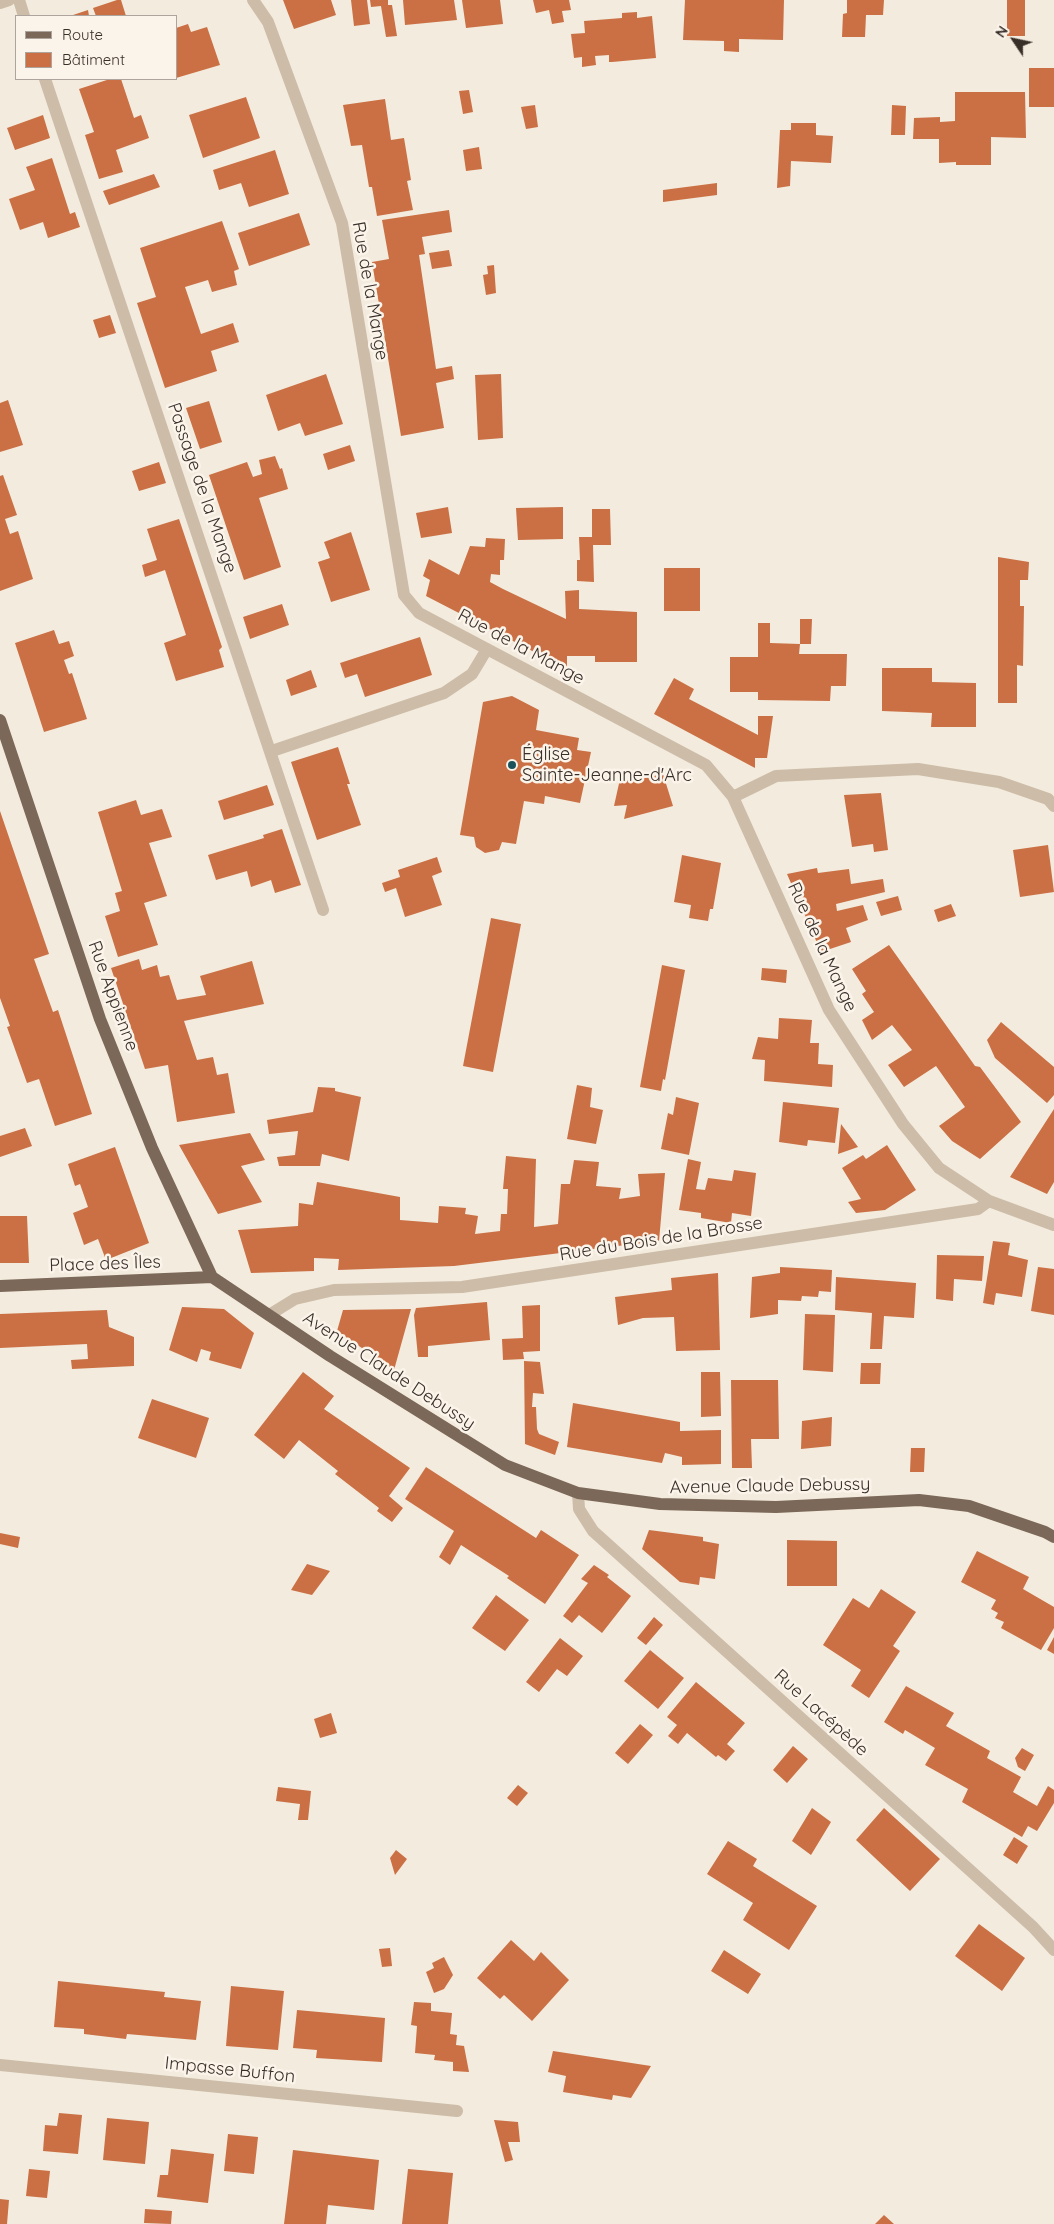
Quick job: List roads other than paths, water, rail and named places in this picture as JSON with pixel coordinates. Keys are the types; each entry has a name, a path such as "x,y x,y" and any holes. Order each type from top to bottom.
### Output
{"main road":[{"name":"Rue Appienne","path":"0,720 100,1019 152,1148 212,1277"},
{"name":"Place des Îles","path":"0,1286 212,1277"},
{"name":"Avenue Claude Debussy","path":"212,1277 330,1356 505,1465 578,1493 679,1505 776,1506 920,1500 970,1506 1045,1532 1054,1537"}],"street":[{"path":"0,2 9,0"},
{"path":"19,0 24,15"},
{"name":"Rue de la Mange","path":"253,0 268,22 342,223 404,595 419,613 706,765 733,797 829,1010 903,1124 940,1168 989,1200"},
{"name":"Passage de la Mange","path":"46,80 272,751 323,910"},
{"path":"272,751 444,693 472,674 488,649"},
{"path":"733,797 776,776 918,769 999,782 1048,800 1054,806"},
{"path":"989,1200 1054,1225"},
{"name":"Rue du Bois de la Brosse","path":"270,1315 296,1300 334,1290 462,1287 978,1209 989,1200"},
{"name":"Rue Lacépède","path":"578,1493 579,1509 593,1531 1025,1920 1054,1950"},
{"name":"Impasse Buffon","path":"0,2065 457,2110"}],"place":[{"name":"Église Sainte-Jeanne-d'Arc","path":"512,765"}]}
